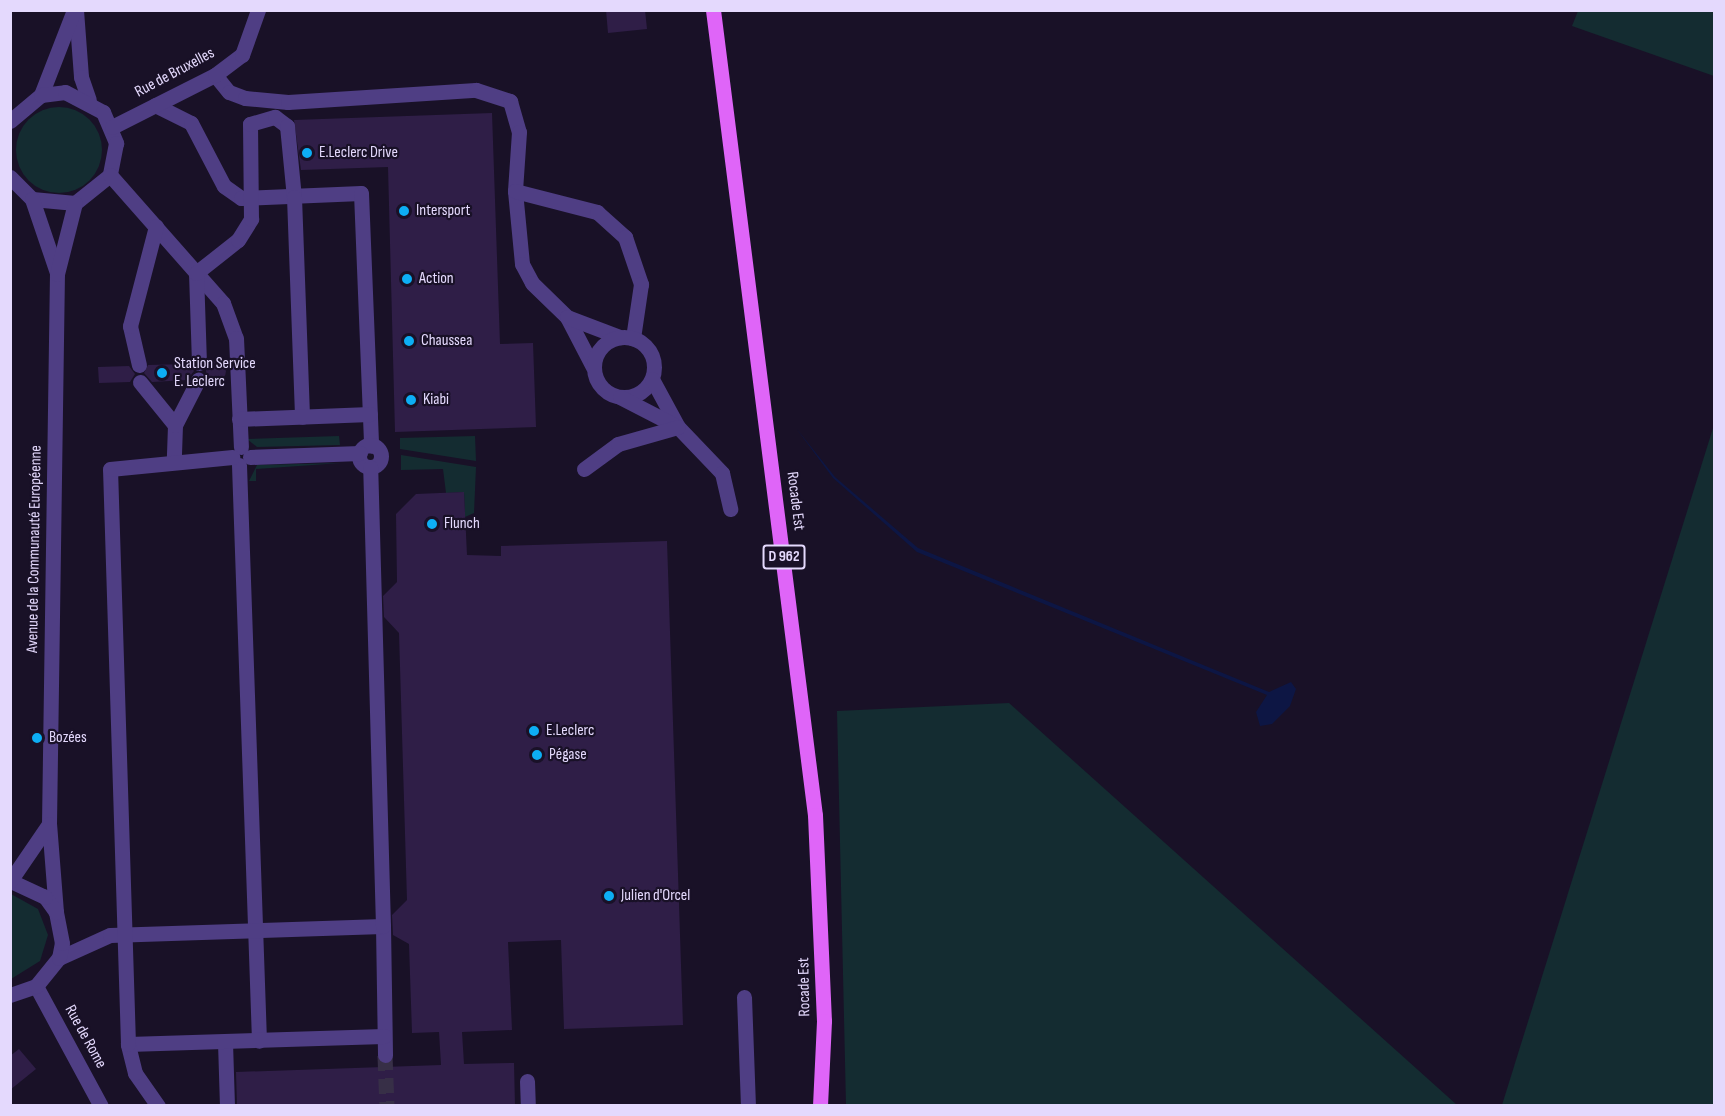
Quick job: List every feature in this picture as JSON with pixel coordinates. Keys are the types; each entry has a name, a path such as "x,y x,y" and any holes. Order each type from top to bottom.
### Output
{"main road":[{"name":"Rocade Est","path":"713,10 814,803 822,932 820,1106"}],"street":[{"path":"10,121 41,95 75,10"},
{"path":"10,177 32,199 75,203 110,175 116,159 112,127 89,100 81,77 75,10"},
{"name":"Rue de Bruxelles","path":"112,127 215,75 242,55 258,10"},
{"path":"215,75 229,92 245,98 288,102 476,90 498,95 517,111 515,191 522,264 538,291 567,317 601,387 678,427"},
{"path":"41,95 65,92 89,100"},
{"path":"155,105 191,123 224,186 252,201 357,191 363,198 370,414 361,463 370,467 385,1055"},
{"path":"196,273 238,240 251,219 250,124 262,118 275,117 287,126 294,197 302,417"},
{"path":"110,175 224,303 234,327 259,1041"},
{"path":"515,191 597,212 626,237 641,284 626,337 598,351 593,367"},
{"name":"Avenue de la Communauté Européenne","path":"32,199 57,274"},
{"name":"Avenue de la Communauté Européenne","path":"59,958 62,943 56,912 50,824 57,274 75,203"},
{"path":"139,366 130,326 156,226"},
{"path":"196,273 199,363"},
{"path":"567,317 626,337 651,354 652,379 678,427 722,473 730,509"},
{"path":"620,397 636,396 652,379"},
{"path":"174,460 175,425 198,380"},
{"path":"140,382 175,425"},
{"path":"239,419 370,414"},
{"path":"584,469 618,444 678,427"},
{"path":"158,1106 135,1073 128,1044 110,469 174,460 365,449"},
{"path":"50,824 10,881 45,897 56,912"},
{"path":"10,995 36,986 59,958 94,938 383,926"},
{"name":"Rue de Rome","path":"36,986 101,1106"},
{"path":"744,997 748,1106"},
{"path":"128,1044 384,1036"},
{"path":"225,1042 227,1106"},
{"path":"527,1081 528,1106"}],"green space":[{"path":"1578,11 1714,11 1714,76 1572,26"},
{"path":"59,107 75,111 89,120 98,134 102,150 98,166 89,180 75,189 59,193 43,189 29,180 20,166 16,150 20,134 29,120 43,111"},
{"path":"1714,425 1714,1105 1502,1105"},
{"path":"339,436 340,445 257,447 247,439"},
{"path":"475,436 476,461 400,449 400,438"},
{"path":"401,455 476,467 474,513 465,517 464,492 446,493 443,469 401,470"},
{"path":"341,463 256,469 256,481 249,481 257,465"},
{"path":"1009,703 1457,1105 846,1105 837,711"},
{"path":"11,894 38,909 48,935 40,961 11,979"}],"shaded area":[{"path":"796,428 835,477 918,548 1269,692 1291,682 1296,689 1290,706 1272,724 1260,726 1256,712 1267,695 917,552 833,478"}],"building":[{"path":"606,10 645,10 647,29 608,33"},
{"path":"492,113 500,344 533,343 536,427 395,432 388,167 301,170 294,120"},
{"path":"216,361 223,364 226,371 223,378 216,381 209,378 206,371 209,364"},
{"path":"189,364 194,371 187,380 152,382 144,373 148,365"},
{"path":"129,366 135,374 130,382 99,383 98,367"},
{"name":"Pégase","path":"464,492 467,555 501,556 501,546 667,541 683,1025 564,1029 561,940 508,942 512,1030 462,1032 464,1064 514,1063 515,1106 237,1106 236,1072 441,1065 439,1032 412,1033 409,944 393,935 392,915 407,900 399,633 384,617 383,596 397,582 396,514 416,494"},
{"path":"19,1049 36,1069 10,1090 10,1056"}],"tunnel":[{"path":"385,1055 387,1106"}],"place":[{"name":"E.Leclerc Drive","path":"307,153"},
{"name":"Intersport","path":"404,211"},
{"name":"Action","path":"407,279"},
{"name":"Chaussea","path":"409,341"},
{"name":"Station Service E. Leclerc","path":"162,373"},
{"name":"Kiabi","path":"411,400"},
{"name":"Flunch","path":"432,524"},
{"name":"E.Leclerc","path":"534,731"},
{"name":"Bozées","path":"37,738"},
{"name":"Pégase","path":"537,755"},
{"name":"Julien d'Orcel","path":"609,896"}]}
